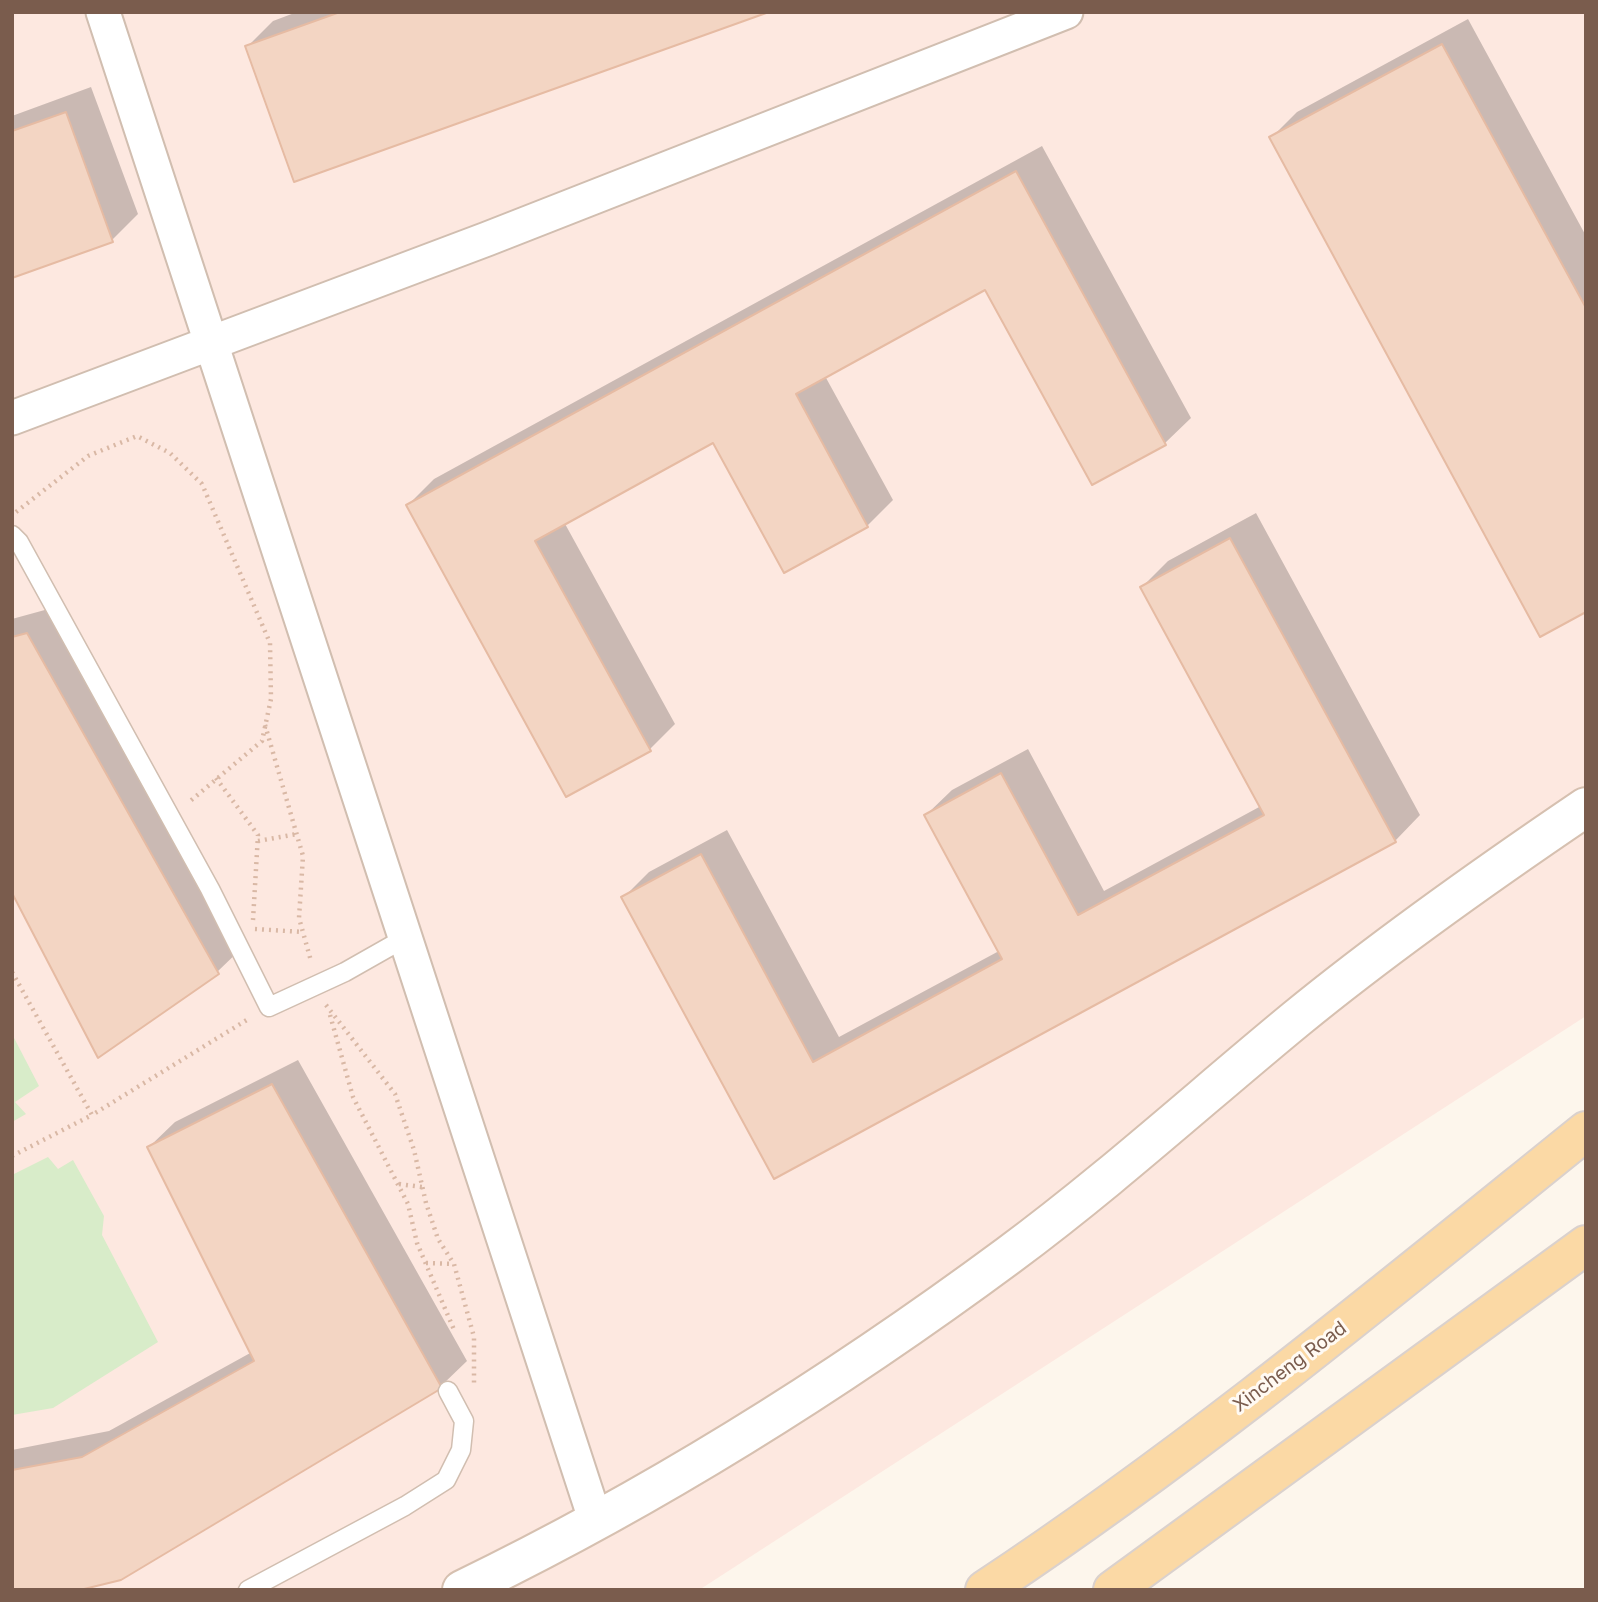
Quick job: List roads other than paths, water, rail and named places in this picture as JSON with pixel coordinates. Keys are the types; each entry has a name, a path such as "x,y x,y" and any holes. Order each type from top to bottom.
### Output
{"main road":[{"name":"Xincheng Road","path":"985,1590 1063,1538 1343,1327 1586,1131"},
{"path":"1113,1590 1586,1245"}],"street":[{"path":"103,12 596,1522"},
{"path":"12,418 486,239 999,24 1066,12"},
{"path":"462,1590 596,1522 759,1427 1009,1255 1102,1184 1296,1019 1386,948 1586,807"}],"lane":[{"path":"12,535 19,542 170,818 269,1007 405,938"},
{"path":"248,1590 405,1506 446,1480 461,1450 464,1421 448,1391"}]}
